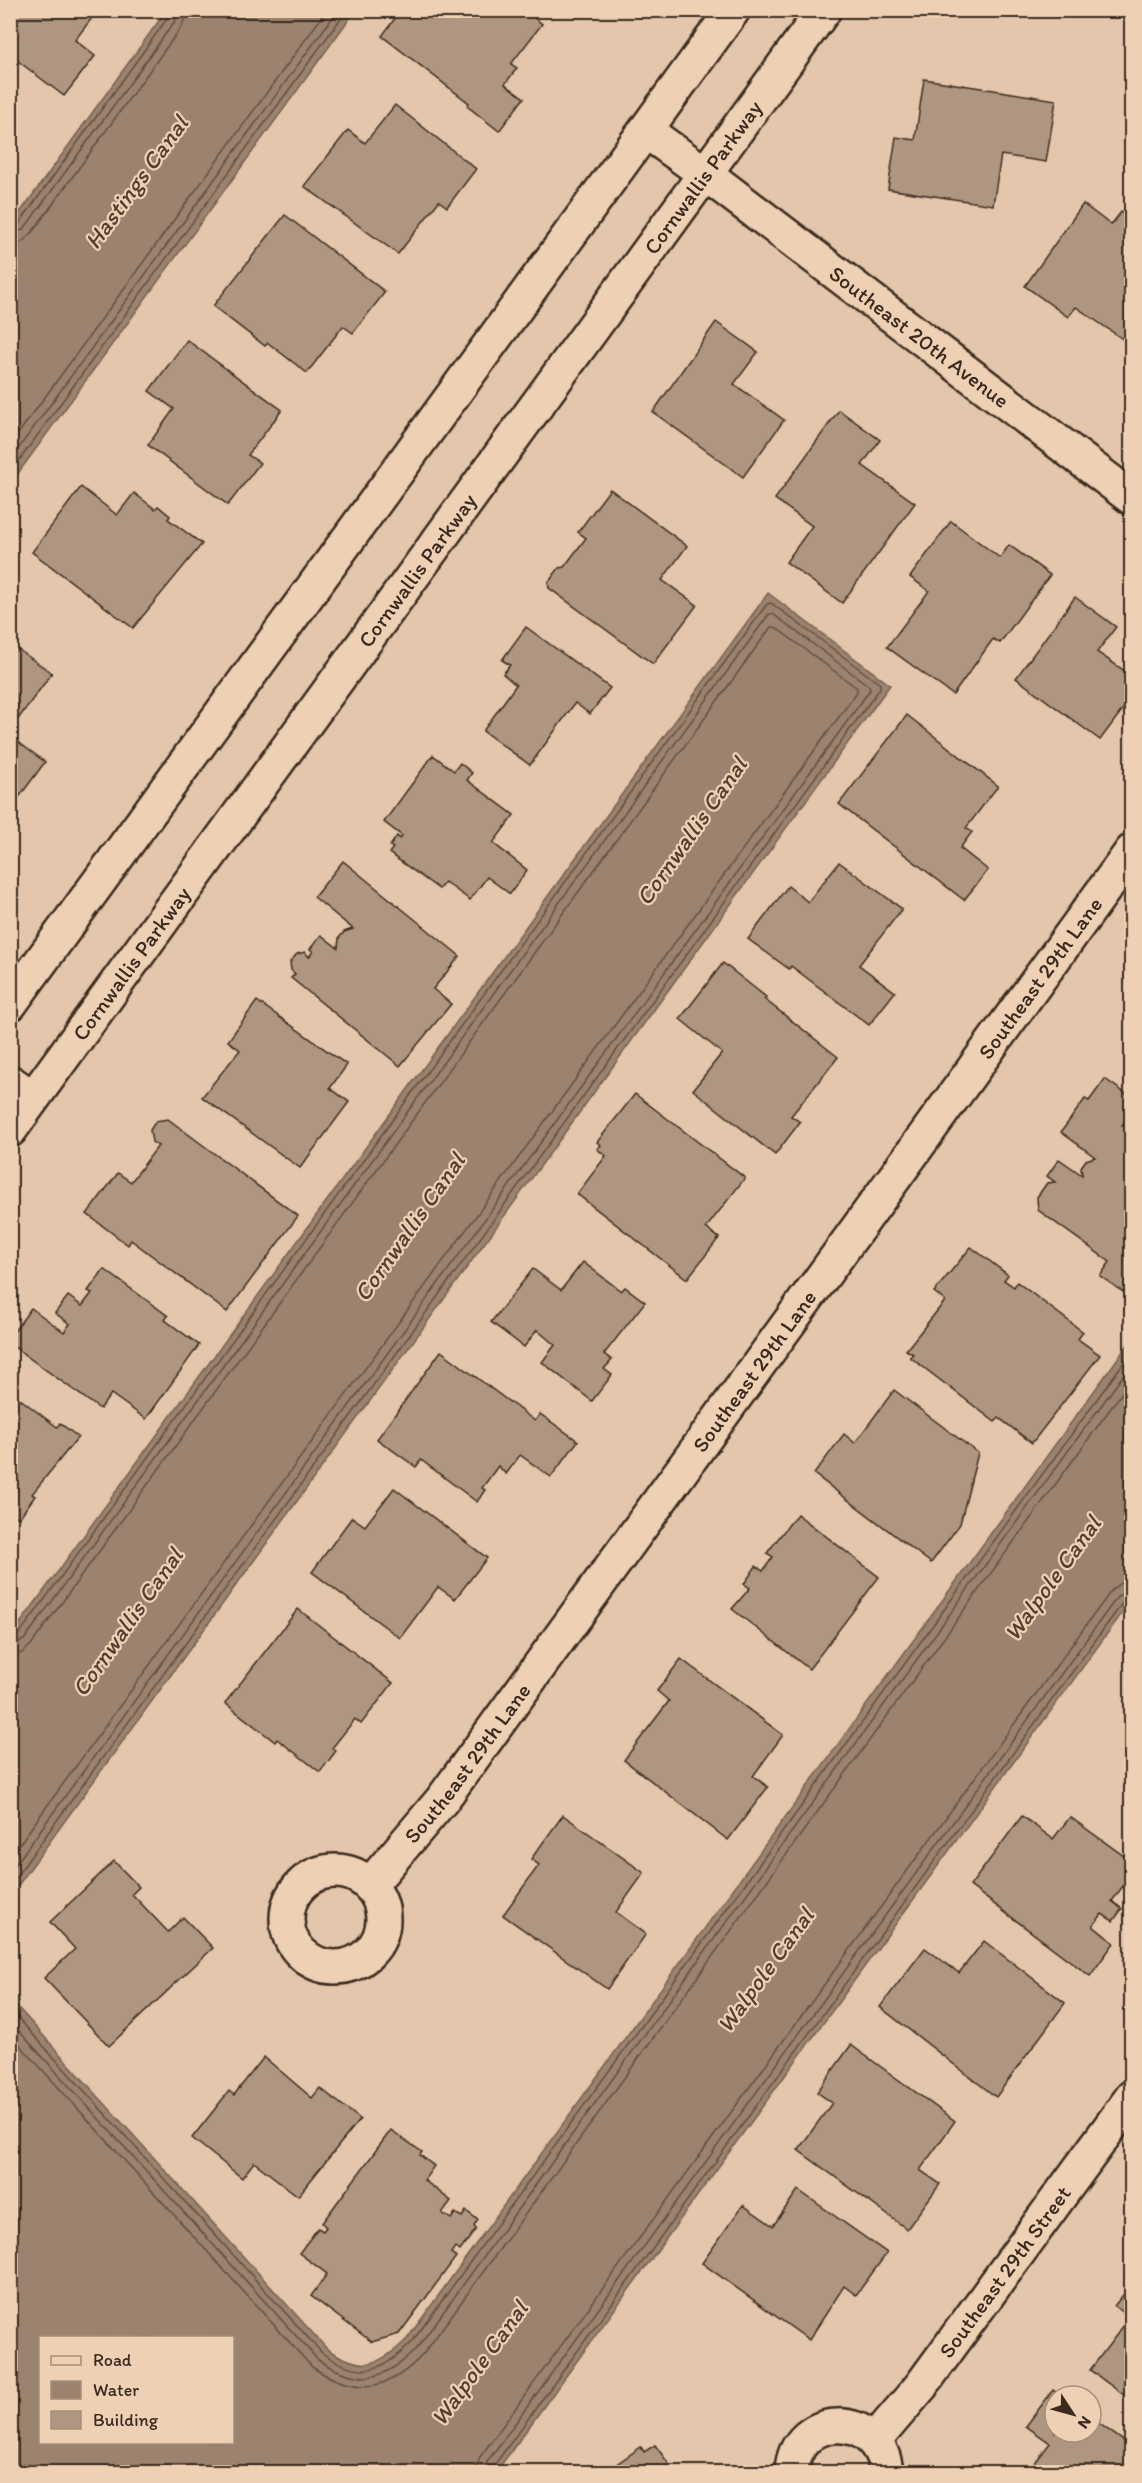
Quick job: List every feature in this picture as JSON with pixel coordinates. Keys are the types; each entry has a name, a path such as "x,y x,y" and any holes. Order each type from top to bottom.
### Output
{"street":[{"path":"10,1004 733,10"},
{"name":"Cornwallis Parkway","path":"10,1130 22,1090 707,175 824,10"},
{"name":"Southeast 20th Avenue","path":"646,132 707,175 1131,498"},
{"name":"Southeast 29th Lane","path":"370,1885 442,1800 1131,851"},
{"name":"Southeast 29th Street","path":"874,2441 921,2386 1131,2097"},
{"path":"792,2472 796,2451 806,2439 818,2430 833,2426 848,2426 862,2431 874,2441 883,2454 886,2472"}],"water":[{"name":"Hastings Canal","path":"166,11 355,11 11,483 11,225"},
{"name":"Cornwallis Canal","path":"768,593 890,685 11,1895 11,1636"},
{"name":"Walpole Canal","path":"1131,1340 1131,1601 496,2472 11,2472 11,2000 327,2349 350,2361 369,2363 378,2361 397,2349 407,2339"}],"building":[{"path":"10,10 98,10 75,40 95,56 64,96 10,55"},
{"path":"401,10 524,10 542,24 511,64 517,68 505,84 524,98 499,131 467,106 469,103 382,36"},
{"path":"924,79 1056,100 1046,162 1001,155 993,205 888,189 896,137 915,140"},
{"path":"395,105 476,169 447,207 439,201 398,254 304,186 348,130 365,143"},
{"path":"1083,204 1111,225 1121,212 1132,220 1132,335 1127,342 1076,307 1068,317 1025,286"},
{"path":"285,215 385,292 353,333 343,326 307,373 268,343 265,346 213,306"},
{"path":"716,322 758,352 734,384 784,420 743,477 653,412"},
{"path":"187,340 282,410 248,455 260,463 228,505 148,445 174,409 149,391"},
{"path":"839,410 880,440 862,465 915,503 842,603 786,562 812,526 775,499"},
{"path":"81,487 117,515 134,493 155,509 158,506 170,516 168,519 202,544 133,628 32,552"},
{"path":"610,489 687,546 662,580 697,605 653,664 549,588 548,583 559,568 564,567 586,538 578,532"},
{"path":"951,521 1000,558 1009,545 1050,575 1000,643 993,639 953,695 887,647 929,591 910,577"},
{"path":"1075,597 1116,627 1097,652 1132,676 1132,697 1100,740 1016,678"},
{"path":"526,627 610,688 590,714 575,703 530,765 483,731 516,685 503,674 510,665 502,660"},
{"path":"10,644 52,673 10,730"},
{"path":"907,715 998,786 966,828 972,832 960,848 988,870 964,900 839,804"},
{"path":"10,736 45,762 20,796 10,789"},
{"path":"433,755 454,771 460,763 472,773 467,780 514,815 493,843 527,870 510,894 487,877 470,900 445,882 439,889 389,853 393,848 390,846 397,836 400,839 402,836 384,822"},
{"path":"343,861 460,956 433,989 451,1004 400,1066 291,978 295,974 291,970 290,962 297,954 305,952 309,957 313,951 310,949 321,935 338,948 339,938 344,932 353,929 314,897"},
{"path":"839,862 902,909 859,965 895,992 869,1025 791,966 789,969 748,939 788,886 808,902"},
{"path":"723,963 766,997 764,999 838,1057 791,1116 800,1122 775,1155 693,1090 722,1053 680,1019"},
{"path":"257,1001 347,1065 330,1088 349,1102 300,1168 202,1097 240,1050 228,1041"},
{"path":"1105,1079 1132,1098 1132,1112 1122,1125 1132,1133 1132,1298 1100,1276 1110,1262 1038,1210 1037,1197 1047,1183 1055,1182 1047,1176 1059,1159 1082,1175 1081,1167 1086,1160 1095,1157 1061,1132 1085,1099 1089,1101"},
{"path":"635,1094 745,1178 706,1228 719,1238 687,1279 577,1194 606,1156 597,1149 601,1145 597,1142"},
{"path":"168,1119 298,1216 227,1312 131,1240 128,1245 87,1214 118,1173 131,1182 158,1146 152,1142 150,1130 156,1121"},
{"path":"971,1247 1008,1275 1004,1280 1014,1287 1017,1282 1083,1332 1078,1339 1100,1355 1032,1443 999,1418 995,1422 910,1357 913,1354 906,1350 945,1301 934,1292"},
{"path":"583,1262 621,1291 625,1287 645,1302 604,1354 612,1360 604,1369 612,1375 592,1401 542,1362 555,1345 537,1330 524,1347 491,1322 533,1269 561,1290"},
{"path":"104,1269 168,1316 165,1320 199,1345 146,1419 111,1394 100,1409 10,1344 10,1337 31,1308 64,1332 70,1324 55,1313 68,1296 82,1306 92,1293 88,1291"},
{"path":"441,1351 535,1421 540,1414 578,1441 551,1477 520,1455 506,1474 498,1466 482,1488 485,1490 477,1502 421,1460 416,1467 377,1439"},
{"path":"894,1390 978,1453 960,1524 931,1563 814,1474 844,1434 855,1443"},
{"path":"11,1392 57,1427 60,1423 78,1437 32,1494 35,1496 19,1518 10,1512"},
{"path":"394,1488 487,1558 455,1599 438,1587 400,1638 312,1572 352,1517 365,1526"},
{"path":"797,1514 879,1577 809,1669 732,1609 750,1588 744,1584 756,1566 763,1571 773,1557 767,1553"},
{"path":"298,1609 393,1683 361,1724 355,1719 332,1748 336,1751 320,1772 277,1739 275,1742 225,1703"},
{"path":"681,1659 783,1735 753,1776 768,1787 728,1840 624,1760 669,1701 657,1691"},
{"path":"563,1815 644,1873 616,1912 646,1934 607,1989 503,1915 539,1865 531,1859"},
{"path":"1022,1816 1053,1839 1070,1817 1132,1862 1132,1881 1126,1888 1123,1886 1112,1901 1122,1909 1113,1921 1102,1914 1093,1926 1114,1943 1090,1976 970,1886"},
{"path":"114,1861 139,1887 132,1894 168,1932 183,1917 213,1948 109,2046 44,1978 75,1949 50,1922"},
{"path":"984,1941 1065,2003 996,2097 880,2007 925,1948 959,1973"},
{"path":"851,2045 955,2121 920,2170 940,2184 907,2229 798,2150 832,2103 817,2092"},
{"path":"264,2057 312,2098 320,2088 360,2119 298,2196 254,2162 242,2178 192,2138 229,2091 234,2095"},
{"path":"391,2130 422,2152 420,2155 434,2166 424,2180 451,2201 442,2213 451,2219 455,2213 462,2217 466,2211 478,2220 474,2226 476,2229 460,2251 455,2247 451,2253 456,2257 399,2334 372,2342 311,2296 327,2274 299,2253 318,2228 323,2231 326,2227 322,2223"},
{"path":"798,2190 887,2253 856,2295 844,2286 809,2340 702,2263 743,2205 773,2226"},
{"path":"1132,2284 1132,2401 1090,2370 1130,2317 1114,2306"},
{"path":"1043,2403 1043,2438 1026,2426"},
{"path":"1103,2426 1132,2447 1132,2472 1028,2472 1049,2444 1103,2444"},
{"path":"655,2445 669,2464 658,2472 605,2472 641,2447 644,2452"}]}
